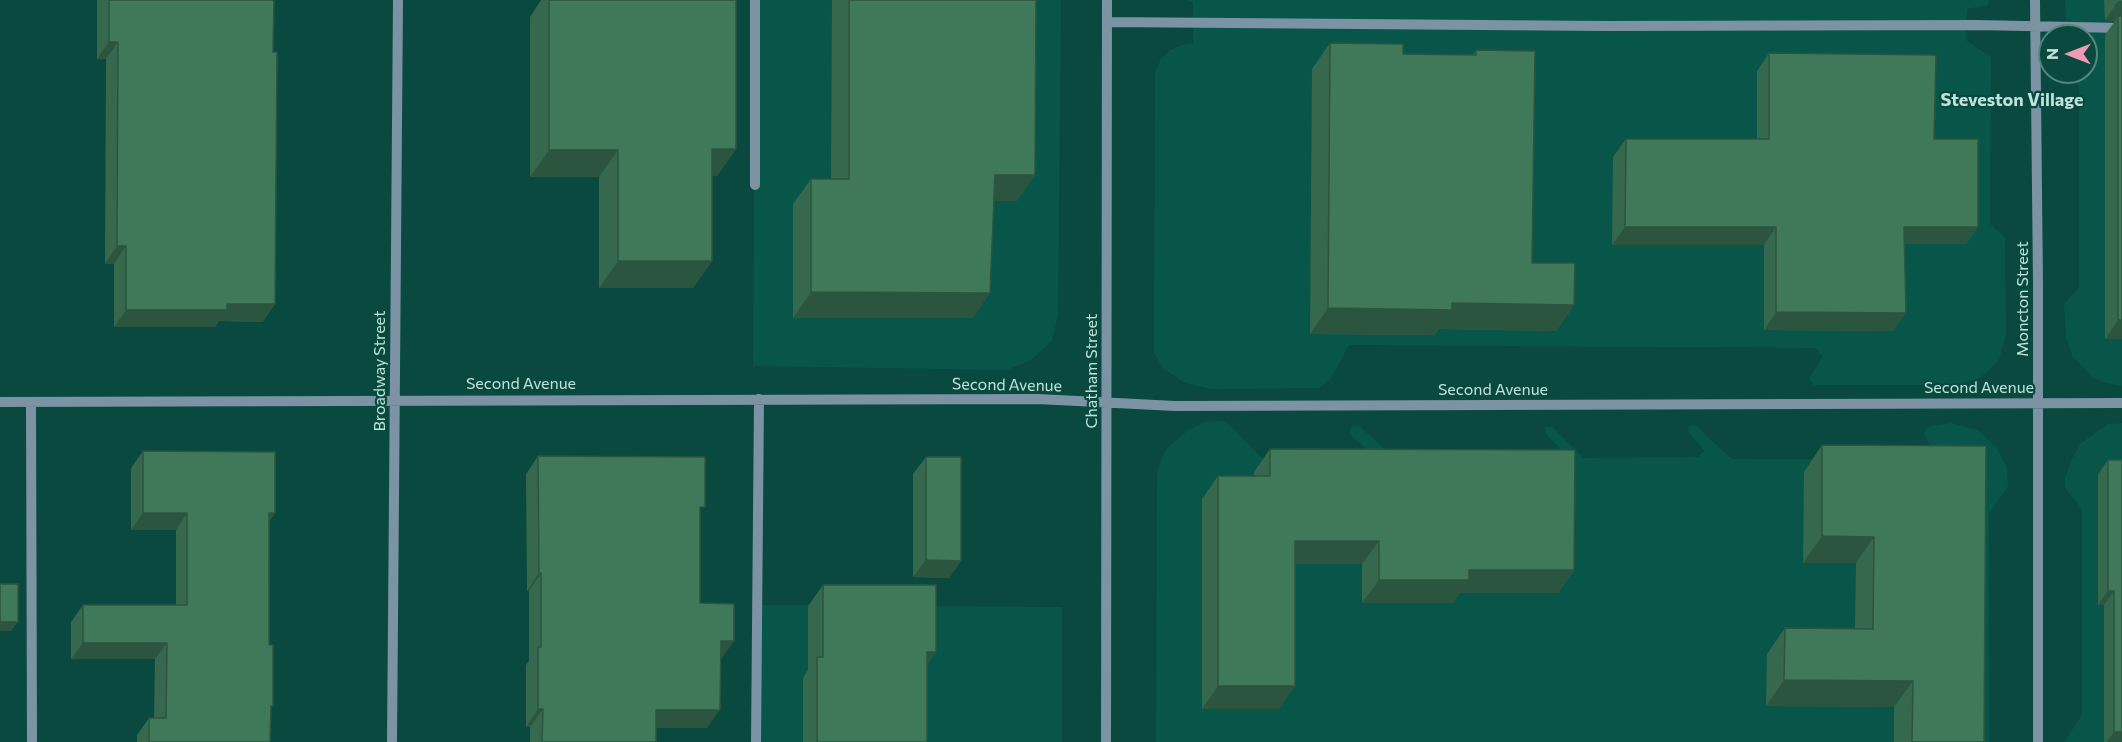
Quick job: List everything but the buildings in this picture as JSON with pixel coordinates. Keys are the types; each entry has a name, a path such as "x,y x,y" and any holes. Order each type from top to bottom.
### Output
{"street":[{"name":"Broadway Street","path":"392,742 398,0"},
{"path":"755,0 755,185"},
{"name":"Chatham Street","path":"1106,742 1107,0"},
{"name":"Moncton Street","path":"2035,0 2038,742"},
{"path":"1107,22 2122,28"},
{"path":"756,742 759,399"},
{"name":"Second Avenue","path":"0,402 1038,399 1175,406 2122,403"},
{"path":"31,403 32,742"}],"shaded area":[{"path":"755,0 1061,0 1058,315 1052,341 1031,360 1007,370 753,366"},
{"path":"1185,0 1989,0 1988,5 1967,9 1966,26 1967,41 1991,57 1990,224 2005,238 2006,334 1999,360 1980,378 1957,385 1814,385 1809,379 1823,356 1815,348 1349,345 1330,380 1318,388 1211,389 1185,383 1164,369 1154,353 1155,72 1161,59 1170,50 1193,43 1193,2"},
{"path":"2065,0 2122,0 2122,386 2093,378 2073,357 2066,338 2064,304 2079,287 2079,87 2076,84 2098,84 2098,24 2066,24"},
{"path":"1223,421 1232,427 1261,457 1268,460 1365,456 1365,448 1350,434 1352,426 1359,426 1393,456 1561,454 1560,448 1546,434 1547,427 1552,427 1583,458 1698,457 1704,451 1688,431 1689,426 1695,425 1732,459 1935,460 1939,452 1929,443 1924,434 1927,427 1951,423 1978,430 1996,447 2007,468 2008,486 1989,514 1989,742 1156,742 1157,471 1166,449 1187,431 1205,422"},
{"path":"2122,423 2122,742 2064,742 2082,715 2082,509 2065,488 2065,478 2081,443 2108,424"},
{"path":"757,605 1062,607 1062,742 756,742"}],"district":[{"name":"Steveston Village","path":"2012,100"}]}
